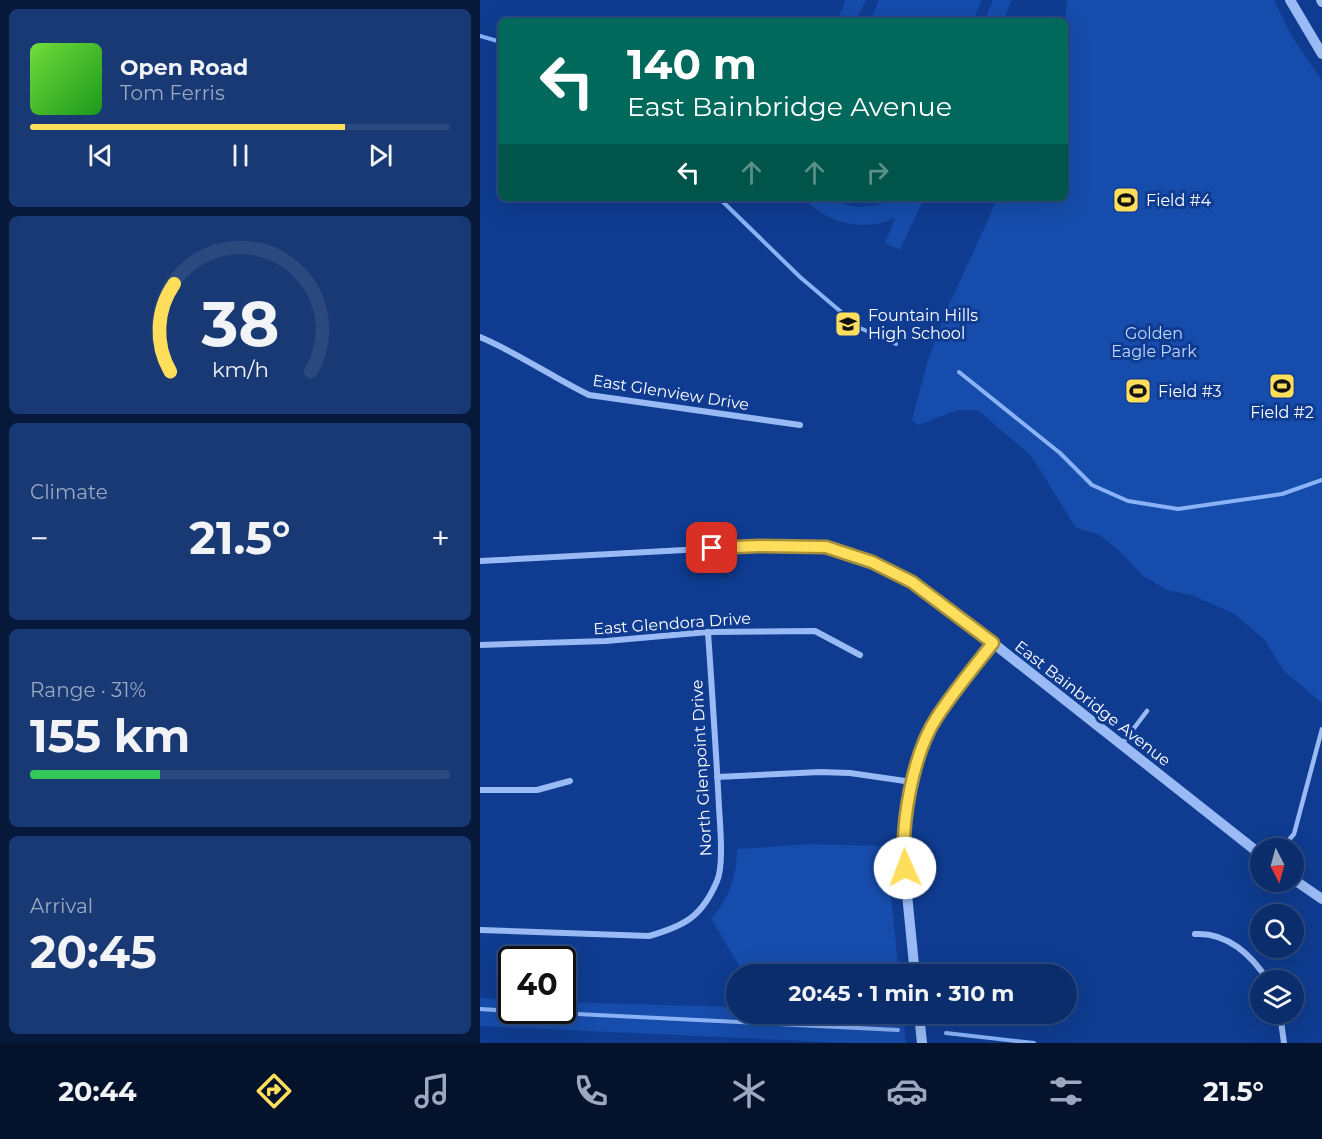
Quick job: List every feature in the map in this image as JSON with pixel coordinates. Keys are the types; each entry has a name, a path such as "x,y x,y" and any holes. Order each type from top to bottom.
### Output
{"street":[{"path":"1290,0 1322,54"},
{"name":"East Glenview Drive","path":"480,337 589,395 800,425"},
{"name":"East Bainbridge Avenue","path":"480,561 759,546 826,547 872,562 912,582 993,643 1250,846"},
{"name":"East Glendora Drive","path":"480,645 606,641 708,632 816,631 860,655"},
{"name":"North Glenpoint Drive","path":"480,930 649,936 692,919 706,902 718,878 721,841 708,632"},
{"path":"914,964 903,854 904,829 912,782 921,750 935,718 993,643"},
{"path":"717,777 820,772 850,773 912,782"},
{"path":"480,790 537,790 570,781"},
{"path":"1304,886 1322,898"},
{"path":"1195,934 1209,933 1221,937 1244,951 1261,970"},
{"path":"920,1024 922,1043"},
{"path":"1281,1024 1284,1043"}],"lane":[{"path":"1121,745 1147,711"},
{"path":"1291,838 1294,834 1322,729"}],"green space":[{"path":"846,0 866,0 857,18 838,18"},
{"path":"879,0 982,0 974,18 871,18"},
{"path":"993,0 1011,0 1005,18 985,18"},
{"name":"Golden Eagle Park","path":"1067,0 1274,0 1291,35 1322,81 1322,703 1284,671 1264,639 1234,614 1192,595 1167,590 1142,575 1100,535 1076,528 1032,457 978,410 958,410 918,425 912,420 928,360 949,305 997,201 1068,201 1068,18 1066,18"},
{"path":"807,201 838,201 849,206 860,207 876,206 887,201 923,201 900,250 885,243 895,218 858,225 835,219 813,207"},
{"path":"810,844 888,846 898,964 738,964 711,919 723,903 731,886 737,849"},
{"path":"480,998 498,999 498,1024 576,1024 576,1002 726,1007 726,1024 904,1024 906,1043 848,1043 480,1026"}],"waterway":[{"path":"480,36 498,41"},
{"path":"722,201 800,277 860,328 896,344"},
{"path":"959,372 1060,453 1092,485 1128,501 1178,509 1282,494 1322,480"},
{"path":"480,1009 498,1010"},
{"path":"576,1014 898,1030"},
{"path":"946,1033 1034,1043"}],"place":[{"name":"Field #4","path":"1126,200"},
{"name":"Fountain Hills High School","path":"848,324"},
{"name":"Field #2","path":"1282,386"},
{"name":"Field #3","path":"1138,391"}],"route":[{"path":"712,548 826,547 872,562 912,582 993,643 935,718 921,750 912,782 904,829 905,868"}]}
